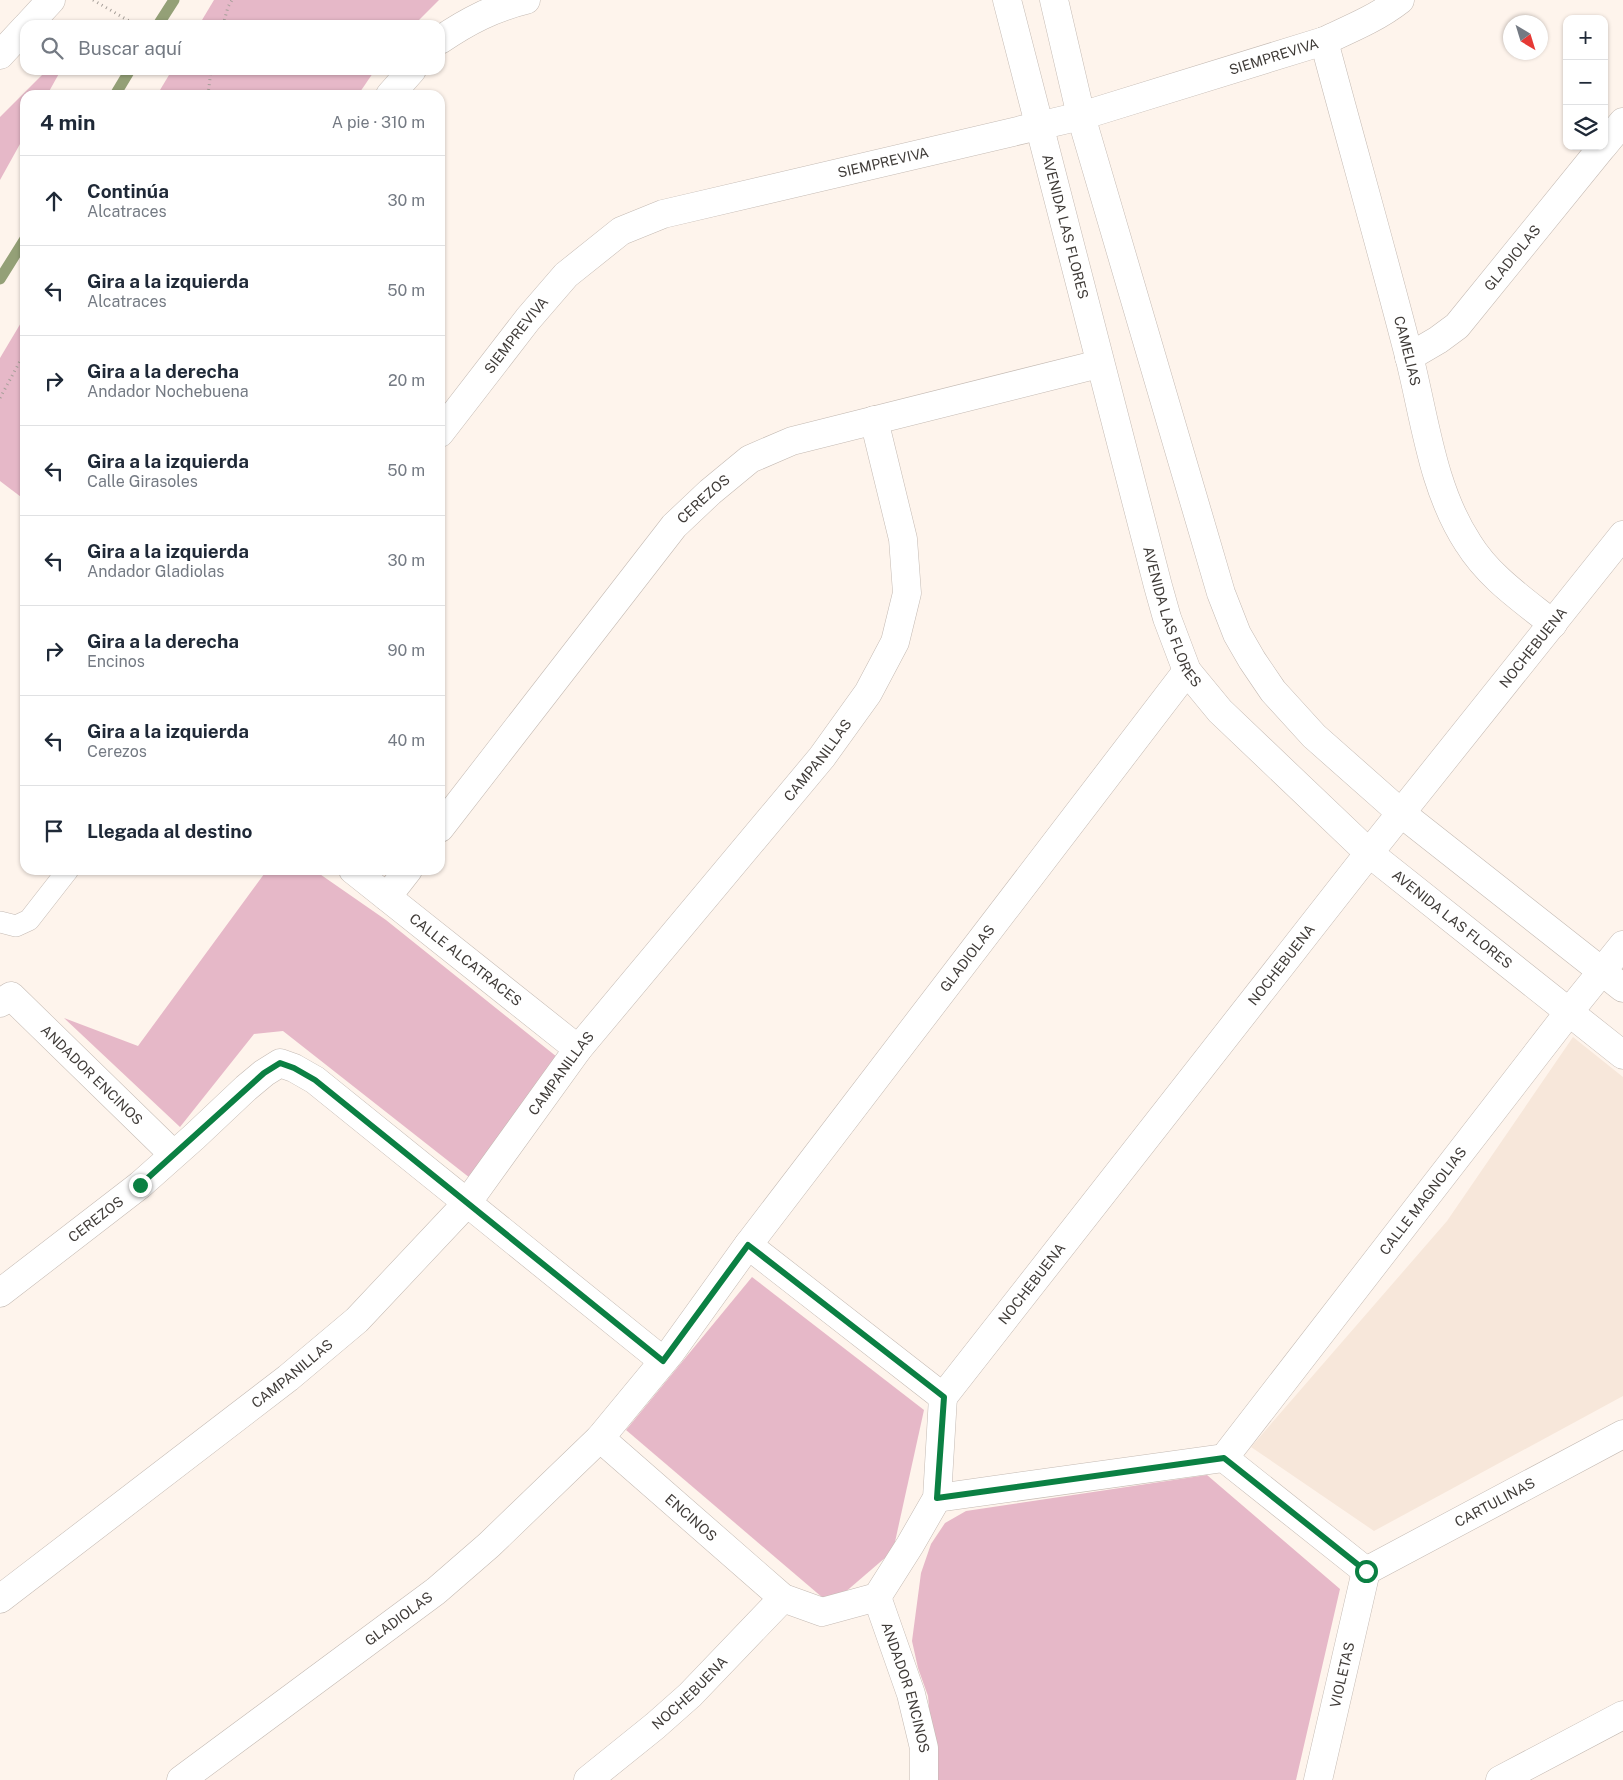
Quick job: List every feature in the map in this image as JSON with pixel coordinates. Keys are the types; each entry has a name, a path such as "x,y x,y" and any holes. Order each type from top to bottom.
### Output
{"street":[{"path":"32,20 51,0"},
{"path":"445,37 467,22 492,10 526,0"},
{"name":"AVENIDA LAS FLORES","path":"1007,0 1099,364 1164,610 1187,670 1220,710 1369,853 1623,1055"},
{"path":"1054,0 1081,116 1221,593 1237,634 1273,691 1314,736 1401,813 1623,988"},
{"name":"SIEMPREVIVA","path":"445,427 528,319 566,274 621,231 663,214 1081,116 1324,41 1360,25 1389,9 1400,0"},
{"path":"0,55 20,33"},
{"name":"CAMELIAS","path":"1324,41 1409,357 1440,487 1455,521 1481,563 1552,624"},
{"path":"394,90 408,75"},
{"name":"GLADIOLAS","path":"1608,141 1623,122"},
{"name":"GLADIOLAS","path":"1409,357 1457,326 1601,150"},
{"name":"CEREZOS","path":"445,822 674,526 710,492 750,459 792,441 1099,364"},
{"name":"CAMPANILLAS","path":"0,1599 288,1378 357,1320 467,1203 578,1049 822,757 868,693 895,642 907,593 903,539 874,420"},
{"name":"NOCHEBUENA","path":"944,1397 1369,853 1623,535"},
{"name":"GLADIOLAS","path":"181,1780 436,1591 489,1545 600,1438 663,1361 748,1245 1187,670"},
{"name":"CALLE ALCATRACES","path":"359,875 578,1049"},
{"path":"387,897 404,875"},
{"name":"CALLE MAGNOLIAS","path":"1224,1458 1623,945"},
{"name":"ANDADOR ENCINOS","path":"6,1000 173,1154"},
{"name":"CEREZOS","path":"0,1293 140,1185 246,1088 280,1063 294,1068 315,1080 467,1203"},
{"path":"467,1203 663,1361"},
{"path":"748,1245 944,1397 937,1498 877,1597 822,1612 783,1598"},
{"name":"CARTULINAS","path":"1366,1571 1623,1434"},
{"name":"ENCINOS","path":"600,1438 783,1598"},
{"path":"937,1498 1224,1458 1366,1571"},
{"name":"VIOLETAS","path":"1318,1780 1366,1571"},
{"name":"ANDADOR ENCINOS","path":"877,1597 911,1694 924,1748 924,1780"},
{"name":"NOCHEBUENA","path":"588,1780 656,1726 690,1696 783,1598"},
{"path":"1500,1780 1623,1715"}],"lane":[{"path":"0,922 16,926 29,920 64,875"}],"path":[{"path":"224,20 232,0"},
{"path":"95,1 127,20"},
{"path":"209,90 210,75"},
{"path":"0,398 20,361"}],"shaded area":[{"path":"214,0 439,0 419,20 202,20"},
{"path":"42,75 58,75 50,90 27,90"},
{"path":"169,75 372,75 361,90 160,90"},
{"path":"20,97 20,144 0,180 0,117"},
{"path":"20,324 20,496 0,481 0,358"},
{"path":"263,875 321,875 386,920 562,1061 470,1178 283,1031 254,1034 180,1127 64,1018 138,1046"},
{"path":"1573,1037 1623,1077 1623,1396 1374,1531 1251,1447 1447,1221"},
{"path":"752,1277 924,1410 893,1551 843,1594 823,1598 626,1430"},
{"path":"1207,1475 1340,1589 1296,1780 938,1780 928,1696 918,1668 912,1641 921,1573 931,1544 945,1523 966,1511"}],"waterway":[{"path":"161,20 174,0"},
{"path":"118,90 127,75"},
{"path":"0,279 20,247"}],"route":[{"path":"140,1185 246,1088 280,1063 294,1068 315,1080 663,1361 748,1245 944,1397 937,1498 1224,1458 1366,1571"}]}
